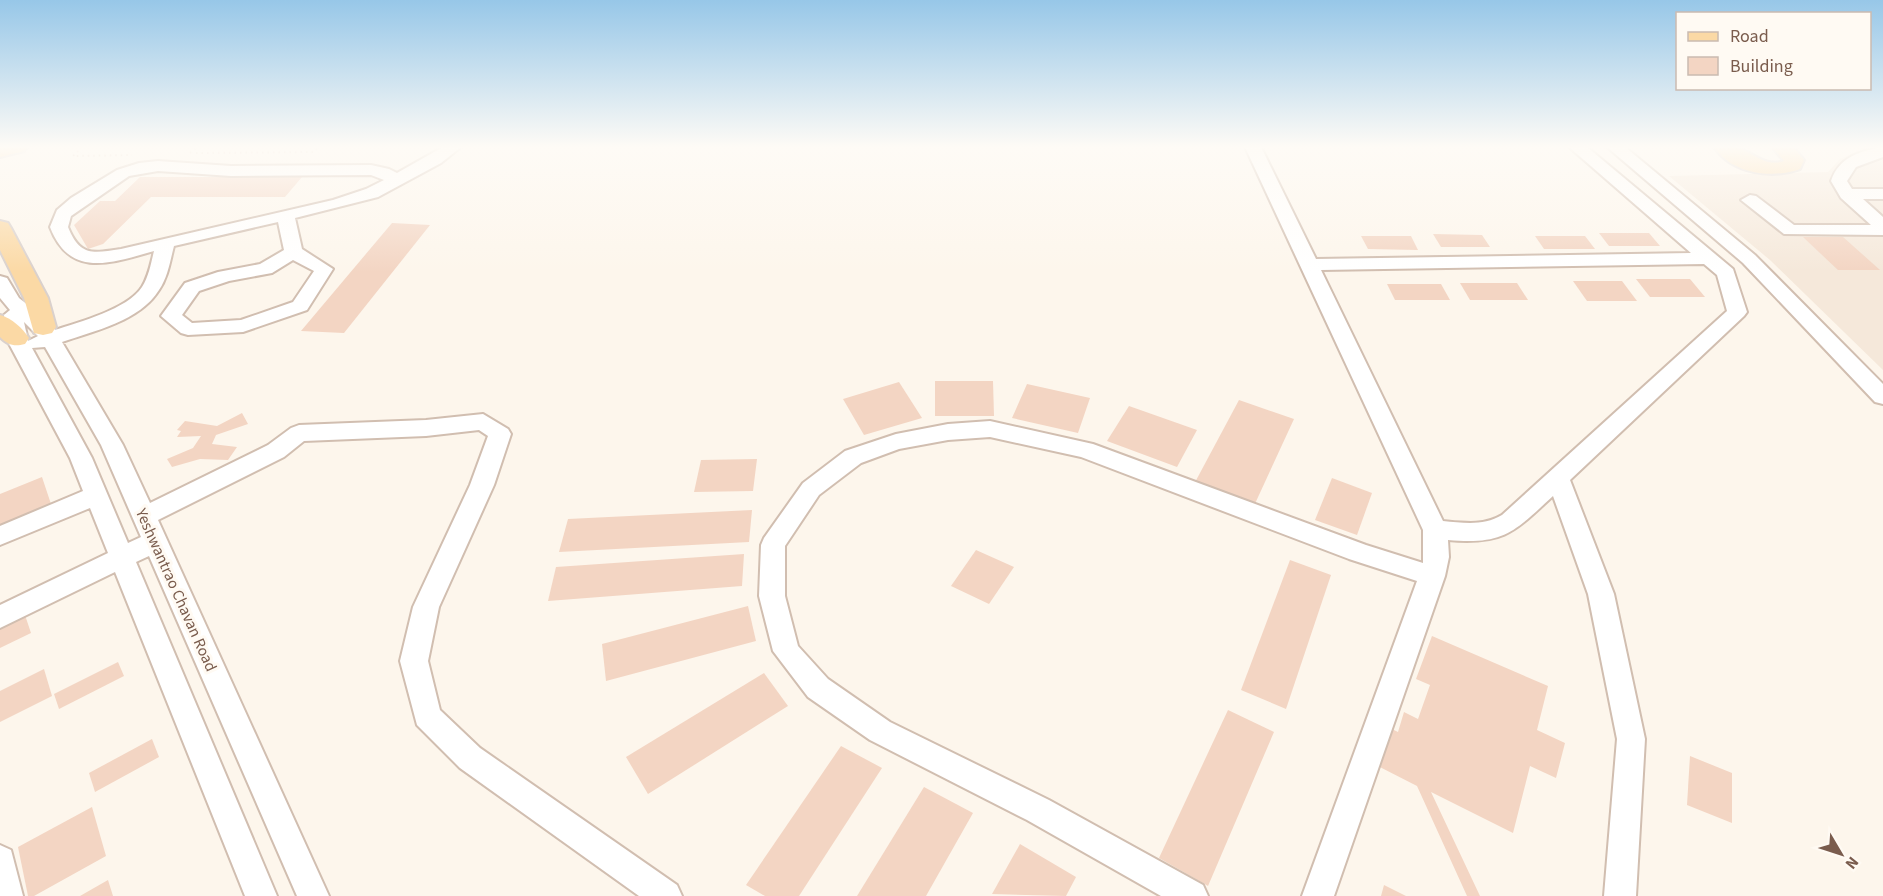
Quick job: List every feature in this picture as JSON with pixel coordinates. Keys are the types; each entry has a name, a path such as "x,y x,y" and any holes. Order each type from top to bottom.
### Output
{"main road":[{"path":"0,228 36,298 47,333"}],"street":[{"path":"98,189 63,214 59,227 65,243 78,254 93,257 120,254 285,216 372,194 382,189"},
{"path":"1273,189 1435,530 1437,557 1318,896"},
{"path":"1435,530 1486,532 1504,528 1737,312 1726,273 1626,189"},
{"path":"1665,189 1749,259 1883,397"},
{"path":"1844,189 1883,228"},
{"path":"1847,194 1883,194"},
{"path":"1750,200 1790,230 1883,228"},
{"path":"285,216 293,252 324,269 300,306 243,326 188,329 171,316 192,287 225,276 265,269 293,252"},
{"path":"13,328 47,333 95,323 131,306 147,294 155,280 166,242"},
{"path":"1310,265 1708,258"},
{"name":"Yeshwantrao Chavan Road","path":"0,282 13,328 81,458 261,896"},
{"name":"Yeshwantrao Chavan Road","path":"13,328 47,333 112,445 313,896"},
{"path":"143,517 276,452 299,433 426,428 483,422 500,434 482,484 426,607 414,661 427,716 470,758 666,896"},
{"path":"1192,896 1038,810 880,731 818,688 786,651 772,596 773,545 811,489 853,457 896,442 948,432 990,429 1085,450 1358,552 1432,576"},
{"path":"1558,478 1601,594 1631,740 1620,896"},
{"path":"0,536 97,495"},
{"path":"0,616 154,542"}],"shaded area":[{"path":"1684,189 1883,189 1883,370 1770,260"}],"building":[{"path":"128,189 292,189 285,197 151,197 103,244 88,249 74,225 100,201 115,201"},
{"path":"392,223 430,225 344,333 301,331"},
{"path":"1599,233 1649,233 1660,246 1609,246"},
{"path":"1433,234 1482,235 1490,247 1441,247"},
{"path":"1361,236 1411,236 1418,250 1368,249"},
{"path":"1535,236 1585,236 1595,249 1544,249"},
{"path":"1803,237 1843,237 1880,270 1838,270"},
{"path":"1636,279 1690,279 1705,297 1650,297"},
{"path":"1573,281 1622,281 1637,301 1587,301"},
{"path":"1460,283 1517,283 1528,300 1470,300"},
{"path":"1387,284 1441,284 1450,300 1395,300"},
{"path":"935,381 993,381 994,416 935,416"},
{"path":"899,382 922,418 864,435 843,399"},
{"path":"1027,384 1090,398 1078,433 1012,418"},
{"path":"1239,400 1294,419 1253,508 1193,486"},
{"path":"1129,406 1197,430 1177,467 1107,441"},
{"path":"242,413 248,424 216,435 212,444 237,447 228,460 200,459 172,467 167,459 193,448 201,436 177,437 181,431 177,430 185,421 217,426"},
{"path":"757,459 753,491 694,492 701,460"},
{"path":"42,477 51,504 0,526 0,494"},
{"path":"1332,478 1372,493 1357,535 1315,520"},
{"path":"752,510 749,542 559,552 568,519"},
{"path":"976,550 1014,567 989,604 951,586"},
{"path":"744,554 742,586 548,601 556,567"},
{"path":"1290,560 1331,575 1286,709 1241,690"},
{"path":"748,606 756,641 606,681 602,644"},
{"path":"25,615 31,633 0,648 0,627"},
{"path":"1432,636 1548,686 1537,730 1565,743 1556,778 1530,766 1513,833 1431,792 1480,896 1467,896 1417,786 1370,762 1384,725 1398,732 1404,712 1418,719 1430,685 1416,679"},
{"path":"118,662 124,676 59,709 54,694"},
{"path":"44,669 52,696 0,722 0,691"},
{"path":"764,673 788,706 648,794 626,757"},
{"path":"1228,710 1274,732 1208,886 1159,858"},
{"path":"152,739 159,757 95,792 89,773"},
{"path":"841,746 882,768 799,896 765,896 746,885"},
{"path":"1690,756 1732,773 1732,823 1687,805"},
{"path":"924,787 973,813 926,896 857,896"},
{"path":"92,807 106,856 34,896 28,896 18,847"},
{"path":"1020,844 1076,877 1066,896 992,894"},
{"path":"108,880 113,896 80,896"},
{"path":"1384,885 1406,896 1381,896"}]}
